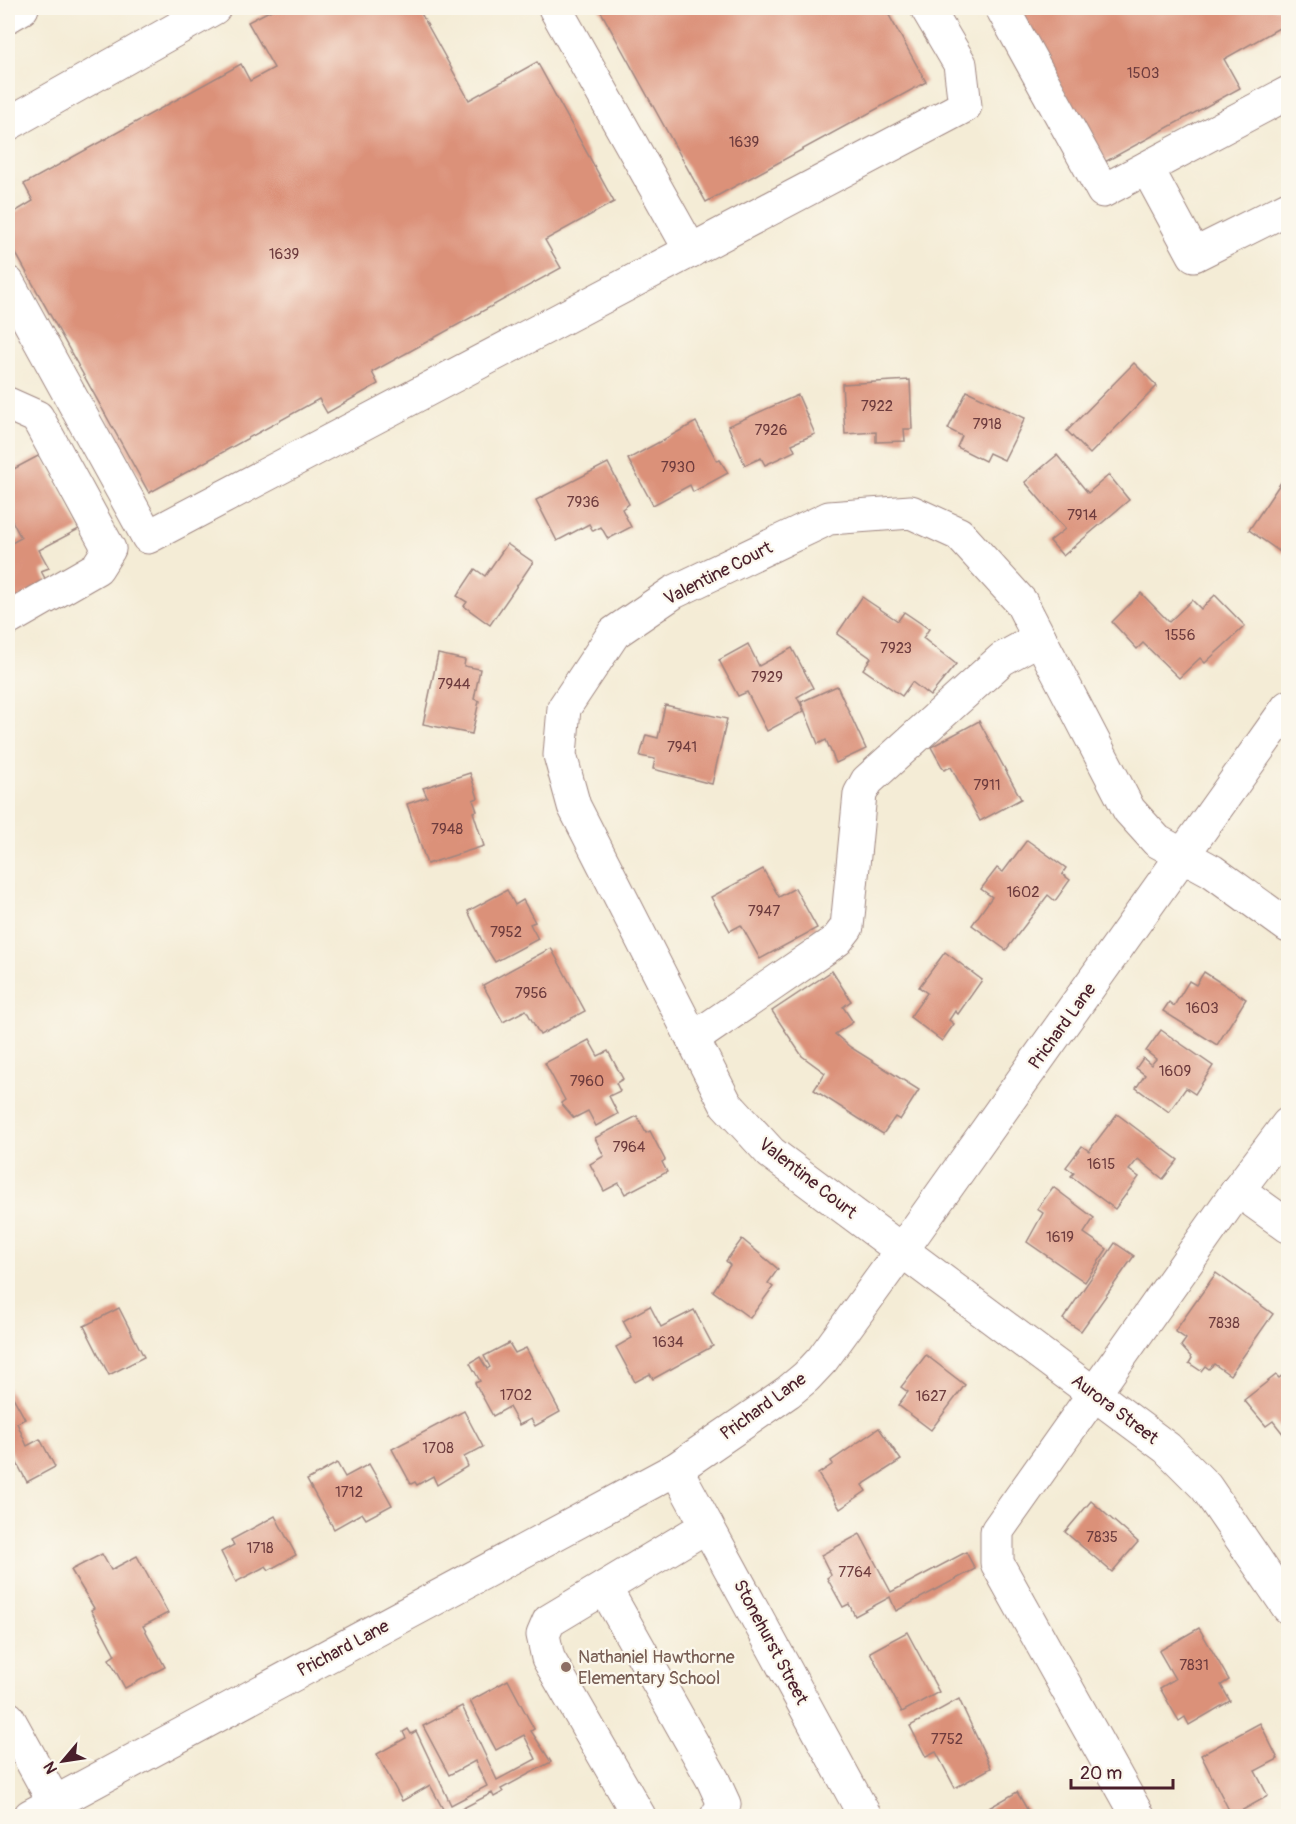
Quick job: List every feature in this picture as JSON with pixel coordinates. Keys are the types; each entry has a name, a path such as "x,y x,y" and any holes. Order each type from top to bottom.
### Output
{"street":[{"path":"8,16 22,8"},
{"path":"8,124 215,8"},
{"path":"555,8 691,251"},
{"path":"8,283 148,537 965,106 960,64 927,8"},
{"path":"1002,8 1103,191 1288,93"},
{"path":"1147,168 1194,255 1288,208"},
{"path":"8,404 37,417 109,549 97,568 8,619"},
{"name":"Valentine Court","path":"902,1250 771,1154 726,1104 574,806 560,755 564,708 614,633 674,592 829,518 910,512 959,534 1021,602 1130,810 1157,841 1212,871 1288,926"},
{"path":"693,1039 837,940 847,927 860,794 867,782 1002,659 1040,638"},
{"name":"Prichard Lane","path":"49,1812 676,1469 788,1392 806,1377 822,1360 902,1250 1288,707"},
{"path":"1138,1816 997,1563 997,1531 1238,1190 1288,1124"},
{"path":"1238,1190 1288,1226"},
{"name":"Aurora Street","path":"902,1250 1167,1448 1206,1487 1288,1607"},
{"name":"Stonehurst Street","path":"676,1469 865,1816"},
{"path":"639,1816 548,1658 543,1635 549,1621 707,1526"},
{"path":"605,1588 713,1780 724,1804 717,1816"},
{"path":"8,1718 49,1812"}],"building":[{"path":"275,8 418,8 469,100 537,62 614,202 545,240 561,268 372,372 378,384 327,413 319,399 149,493 8,239 8,216 33,201 24,184 241,64 250,81 274,68 248,22"},
{"path":"599,8 885,8 926,82 706,202"},
{"path":"1018,8 1288,8 1288,23 1224,59 1240,88 1103,163"},
{"path":"1134,363 1157,386 1090,454 1067,431"},
{"path":"910,380 912,429 904,429 905,441 876,442 876,432 845,434 842,384"},
{"path":"967,391 1025,418 1004,460 989,453 985,461 957,447 962,436 948,429"},
{"path":"798,395 815,434 792,444 795,451 765,465 761,458 745,465 728,426"},
{"path":"696,422 717,461 720,460 728,473 693,492 690,485 653,505 628,459"},
{"path":"40,455 79,529 39,550 49,568 41,571 48,584 8,606 8,545 21,538 8,513 8,472"},
{"path":"1057,455 1088,493 1109,475 1129,500 1063,556 1050,541 1065,529 1025,482"},
{"path":"608,463 629,504 622,509 631,527 608,539 601,527 593,531 589,524 557,541 536,500"},
{"path":"1288,472 1288,546 1283,554 1249,530"},
{"path":"507,544 533,562 490,625 464,606 467,602 457,596 475,569 485,576"},
{"path":"1141,593 1169,622 1192,600 1201,609 1215,595 1245,626 1205,663 1200,658 1179,678 1143,643 1137,649 1112,622"},
{"path":"862,597 898,621 904,612 929,629 923,638 956,664 930,696 912,682 902,696 863,669 871,658 837,634"},
{"path":"748,644 759,666 792,648 813,688 797,697 804,711 767,731 747,692 738,696 719,660"},
{"path":"438,654 465,660 464,666 480,669 474,699 479,701 472,734 423,724"},
{"path":"837,686 866,749 836,763 826,740 818,744 801,702"},
{"path":"665,705 727,719 712,784 653,769 655,759 640,756 646,735 658,738"},
{"path":"979,721 1021,799 980,821 951,767 944,770 931,747"},
{"path":"470,773 478,798 473,800 477,811 473,812 484,846 427,864 407,804 427,797 423,788"},
{"path":"1027,840 1066,868 1062,874 1070,880 1055,901 1048,895 1006,950 972,925 992,897 981,889 997,868 1003,872"},
{"path":"763,869 779,897 795,888 817,928 760,959 741,925 730,931 711,897"},
{"path":"507,890 515,905 523,900 535,922 530,924 538,939 495,962 468,911"},
{"path":"551,948 585,1011 540,1035 526,1010 503,1022 483,985"},
{"path":"945,952 982,980 958,1014 955,1011 949,1020 954,1024 942,1041 910,1017 927,993 919,987"},
{"path":"832,971 851,1001 843,1007 853,1022 835,1034 850,1047 919,1090 900,1120 895,1117 883,1134 814,1090 825,1073 802,1056 772,1011"},
{"path":"1204,972 1246,999 1217,1045 1163,1011 1169,1002 1174,1006 1189,981 1196,985"},
{"path":"1161,1030 1213,1066 1195,1094 1186,1088 1169,1112 1136,1088 1145,1075 1136,1068 1143,1058 1151,1065 1156,1059 1146,1051"},
{"path":"589,1040 598,1056 608,1051 623,1079 616,1083 620,1091 609,1096 618,1114 596,1126 588,1111 574,1118 561,1103 565,1100 545,1063"},
{"path":"1117,1114 1178,1160 1163,1179 1138,1159 1129,1170 1139,1177 1115,1209 1071,1176 1074,1173 1066,1167 1082,1146 1089,1151"},
{"path":"637,1116 646,1133 650,1131 665,1160 662,1162 667,1172 625,1194 619,1183 604,1191 590,1164 604,1156 595,1138"},
{"path":"1053,1187 1094,1218 1084,1233 1107,1249 1085,1282 1027,1242 1043,1213 1037,1209"},
{"path":"742,1239 778,1269 768,1283 773,1287 750,1318 713,1291 730,1265 726,1261"},
{"path":"1115,1243 1134,1256 1081,1331 1063,1319"},
{"path":"1216,1273 1273,1314 1230,1375 1214,1364 1209,1369 1205,1366 1201,1371 1189,1363 1192,1358 1181,1346 1186,1339 1175,1331"},
{"path":"650,1306 661,1327 694,1310 713,1346 653,1379 650,1374 635,1382 616,1347 632,1338 623,1321"},
{"path":"119,1308 144,1357 109,1375 84,1326"},
{"path":"509,1343 515,1353 526,1348 560,1412 535,1426 531,1419 519,1425 509,1407 493,1416 475,1383 480,1381 470,1363 480,1357 487,1369 490,1367 484,1356"},
{"path":"926,1355 965,1385 931,1430 898,1405 908,1392 901,1387"},
{"path":"1288,1371 1288,1440 1273,1421 1266,1426 1244,1400 1276,1375 1279,1378"},
{"path":"8,1388 25,1419 17,1423 27,1446 40,1439 55,1467 27,1482 8,1446"},
{"path":"464,1411 483,1447 464,1457 468,1466 437,1485 433,1476 417,1485 415,1482 411,1484 392,1449"},
{"path":"879,1428 901,1460 862,1485 866,1491 840,1509 818,1474 833,1464 831,1461"},
{"path":"337,1463 345,1477 369,1464 392,1505 366,1519 362,1513 334,1529 307,1480"},
{"path":"1091,1501 1138,1542 1112,1572 1065,1532"},
{"path":"275,1516 296,1555 269,1570 266,1566 236,1582 221,1552 234,1545 231,1540"},
{"path":"860,1534 891,1592 966,1552 975,1569 896,1611 890,1597 855,1616 849,1604 843,1607 827,1578 831,1575 821,1555"},
{"path":"102,1554 111,1570 137,1556 168,1613 143,1626 165,1667 125,1688 109,1659 115,1655 91,1610 94,1608 71,1570"},
{"path":"1199,1628 1229,1680 1221,1685 1230,1701 1189,1725 1185,1717 1179,1721 1160,1688 1175,1679 1159,1651"},
{"path":"907,1632 939,1692 902,1712 870,1652"},
{"path":"508,1680 534,1729 531,1731 551,1762 501,1789 503,1792 494,1797 492,1793 448,1816 434,1816 444,1811 430,1785 402,1801 377,1754 406,1738 403,1732 408,1729 411,1734 416,1731 451,1805 487,1786 475,1761 449,1775 423,1726 462,1706 497,1780 536,1759 524,1735 496,1750 470,1701"},
{"path":"959,1699 991,1768 955,1788 936,1752 926,1757 910,1726"},
{"path":"1260,1723 1278,1759 1255,1771 1268,1796 1232,1816 1201,1755"},
{"path":"1017,1792 1031,1816 982,1816 980,1813"}],"place":[{"name":"Nathaniel Hawthorne Elementary School","path":"566,1667"}]}
